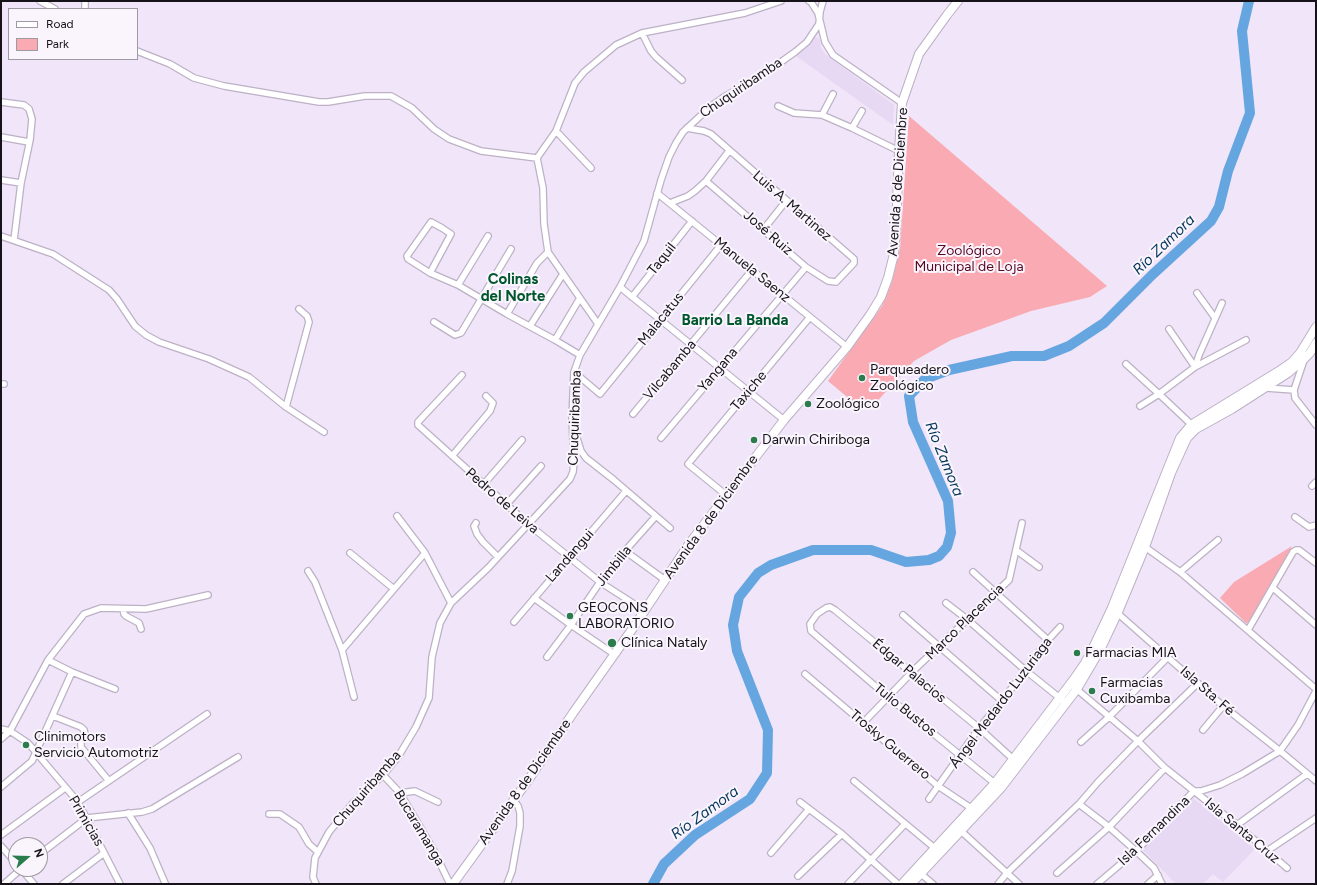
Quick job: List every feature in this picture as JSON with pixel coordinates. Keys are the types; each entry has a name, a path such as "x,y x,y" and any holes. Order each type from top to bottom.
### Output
{"main road":[{"name":"Avenida 8 de Diciembre","path":"452,884 514,801 689,544 784,420 847,347 881,297 888,278 894,254 902,103 919,54 958,1"},
{"path":"1115,610 1145,546 1171,473 1187,438 1194,427 1232,409 1288,373 1302,356 1316,327"},
{"path":"902,884 937,850 998,785 1100,650 1180,438 1228,401 1302,356 1310,353 1316,343"},
{"path":"1228,401 1232,409"},
{"path":"998,785 1013,759 1062,701"},
{"path":"911,884 937,850 961,831 974,810"}],"street":[{"path":"40,1 53,8"},
{"path":"598,324 548,252 544,224 543,188 537,158 556,132 575,83 584,72 616,45 642,33 745,13 781,1"},
{"path":"809,1 818,13 825,42 833,55 902,103"},
{"name":"Chuquiribamba","path":"316,884 313,877 315,858 330,832 353,803 383,775 398,757 416,727 429,698 432,657 440,623 451,603 498,557 570,479 574,467 574,372 580,355 620,287 644,241 657,193 669,157 676,143 687,128 710,106 760,77 807,42 820,24 820,12 823,1"},
{"path":"642,33 656,57 682,80"},
{"path":"138,50 170,64 194,78 224,86 319,102 365,96 391,96 412,108 434,129 449,139 481,151 537,158"},
{"path":"822,116 833,94"},
{"path":"1,102 24,105 29,109 32,119 21,183 14,240"},
{"path":"778,106 794,113 822,116 852,128 899,151"},
{"path":"852,128 862,111"},
{"name":"Luis A. Martinez","path":"687,128 704,131 711,134 854,259 854,263 836,282 832,282"},
{"path":"556,132 591,168"},
{"path":"1,137 29,142"},
{"path":"670,203 688,196 706,181 729,151"},
{"path":"1,180 21,183"},
{"name":"José Ruiz","path":"706,181 806,267 832,282"},
{"name":"Manuela Saenz","path":"657,193 847,347"},
{"path":"763,230 786,200"},
{"name":"Taquil","path":"632,297 692,221"},
{"path":"430,272 451,234 433,223 429,223 407,256 408,259 430,272 458,285 580,355"},
{"path":"1,236 53,254 109,290 117,299 135,326 146,335 159,342 209,359 249,377 286,407 324,432"},
{"path":"458,285 488,236"},
{"name":"Malacatus","path":"574,372 600,394 721,245"},
{"path":"434,322 455,335 459,335 482,300 511,249"},
{"path":"507,314 537,263 548,252"},
{"name":"Yangana","path":"661,438 806,267"},
{"name":"Vilcabamba","path":"633,414 752,270"},
{"path":"530,326 563,274"},
{"path":"620,287 784,420"},
{"path":"1197,293 1215,318"},
{"path":"555,340 580,298"},
{"path":"1195,367 1198,355 1222,303"},
{"path":"286,407 309,322 307,316 299,309"},
{"name":"Taxiche","path":"726,495 688,464 810,317"},
{"path":"1170,329 1195,367"},
{"path":"1140,406 1159,394 1195,367 1246,340"},
{"path":"1302,356 1294,390 1299,403 1316,425"},
{"path":"1126,364 1194,427"},
{"name":"Pedro de Leiva","path":"462,375 418,422 418,425 483,485 569,558 600,582 644,611"},
{"path":"1266,388 1294,390"},
{"path":"452,456 490,411 493,403 486,396"},
{"path":"573,427 581,451 586,458 670,528"},
{"path":"483,485 522,440"},
{"path":"506,505 541,466"},
{"name":"Landangui","path":"514,622 626,490"},
{"path":"397,516 425,553 451,603"},
{"name":"Jimbilla","path":"547,657 600,582 656,516"},
{"path":"1295,516 1309,527 1316,525"},
{"path":"476,523 474,526 477,534 498,557"},
{"name":"Marco Placencia","path":"863,723 1009,580 1022,523"},
{"path":"1180,572 1218,540"},
{"path":"1145,546 1180,572 1316,690"},
{"path":"1016,550 1039,567"},
{"path":"1248,630 1293,552 1299,550 1316,563"},
{"path":"625,551 665,580"},
{"path":"350,553 394,589"},
{"path":"342,650 425,553"},
{"path":"308,571 315,582 342,650 354,697"},
{"path":"973,572 1048,640"},
{"path":"1273,588 1316,625"},
{"path":"1,739 10,731 48,660 84,614 101,608 152,608 208,595"},
{"path":"534,598 614,654"},
{"path":"946,603 968,620 1062,701"},
{"name":"Édgar Palacios","path":"811,631 810,624 814,618 822,611 830,607 835,610 979,728 1013,759"},
{"path":"123,609 124,614 139,623 142,629"},
{"name":"Isla Sta. Fé","path":"1115,610 1223,706 1316,781"},
{"path":"903,615 1002,700"},
{"name":"Ángel Medardo Luzuriaga","path":"929,799 979,728 1048,640 1060,627"},
{"name":"Tulio Bustos","path":"811,631 888,697 998,785"},
{"path":"1081,742 1109,717 1168,657"},
{"path":"48,660 115,690"},
{"path":"1,787 32,761 72,672"},
{"name":"Trosky Guerrero","path":"805,674 938,786 974,810"},
{"path":"998,884 1007,873 1038,845 1079,804 1138,741 1198,683"},
{"name":"Isla Santa Cruz","path":"1074,686 1138,741 1165,768 1237,825 1287,868"},
{"name":"Isla Fernandina","path":"1097,884 1136,851 1194,791 1201,791 1226,782 1280,751 1298,725 1316,690"},
{"path":"1203,730 1223,706"},
{"path":"78,802 207,714"},
{"path":"53,716 84,730 85,734 81,742 81,746 109,781"},
{"path":"1,729 10,731"},
{"name":"Primicias","path":"10,731 28,743 78,802 120,884"},
{"path":"48,848 87,818 142,812 152,809 238,757"},
{"path":"1057,874 1108,827 1165,768"},
{"path":"1237,825 1307,774"},
{"name":"Bucaramanga","path":"383,775 400,793 452,884"},
{"path":"854,780 937,850"},
{"path":"1,836 65,788"},
{"path":"400,793 415,792 438,802"},
{"path":"507,884 512,871 520,826 520,813 518,806 514,801"},
{"path":"800,802 842,834 898,884"},
{"path":"1079,804 1108,827 1154,868 1162,884"},
{"path":"772,853 809,809"},
{"path":"128,813 150,848 165,883"},
{"path":"269,814 280,814 299,828 309,844 318,852"},
{"path":"1267,851 1316,818"},
{"path":"848,884 905,824"},
{"path":"961,831 1019,884"},
{"path":"798,876 842,834"},
{"path":"1,846 8,854"},
{"path":"63,884 104,853"},
{"path":"920,874 933,884"},
{"path":"1148,884 1158,875"},
{"path":"4,884 12,877"}],"shaded area":[{"path":"815,37 820,41 821,48 825,54 894,105 893,125 796,56"},
{"path":"1193,798 1255,849 1223,882 1213,874 1203,884 1176,884 1143,850"}],"green space":[{"name":"Zoológico Municipal de Loja","path":"909,116 1107,286 1090,297 1031,311 951,340 914,361 871,408 858,406 828,381 882,306 892,282 900,249"},
{"path":"1292,546 1253,617 1250,622 1246,623 1220,598 1234,582"}],"waterway":[{"name":"Río Zamora","path":"653,884 664,864 695,835 750,799 767,773 768,730 737,651 733,625 739,597 758,573 771,565 813,550 871,550 906,562 929,560 939,556 947,547 951,533 948,501 913,422 909,396 925,379 949,370 1012,356 1044,356 1069,346 1104,323 1152,275 1211,221 1219,207 1228,171 1250,113 1242,31 1249,1"}],"place":[{"name":"Parqueadero Zoológico","path":"862,378"},
{"name":"Zoológico","path":"808,404"},
{"name":"Darwin Chiriboga","path":"754,440"},
{"name":"GEOCONS LABORATORIO","path":"570,616"},
{"name":"Clínica Nataly","path":"612,643"},
{"name":"Farmacias MIA","path":"1077,653"},
{"name":"Farmacias Cuxibamba","path":"1092,691"},
{"name":"Clinimotors Servicio Automotriz","path":"26,745"}],"district":[{"name":"Colinas del Norte","path":"513,288"},
{"name":"Barrio La Banda","path":"735,321"}]}
